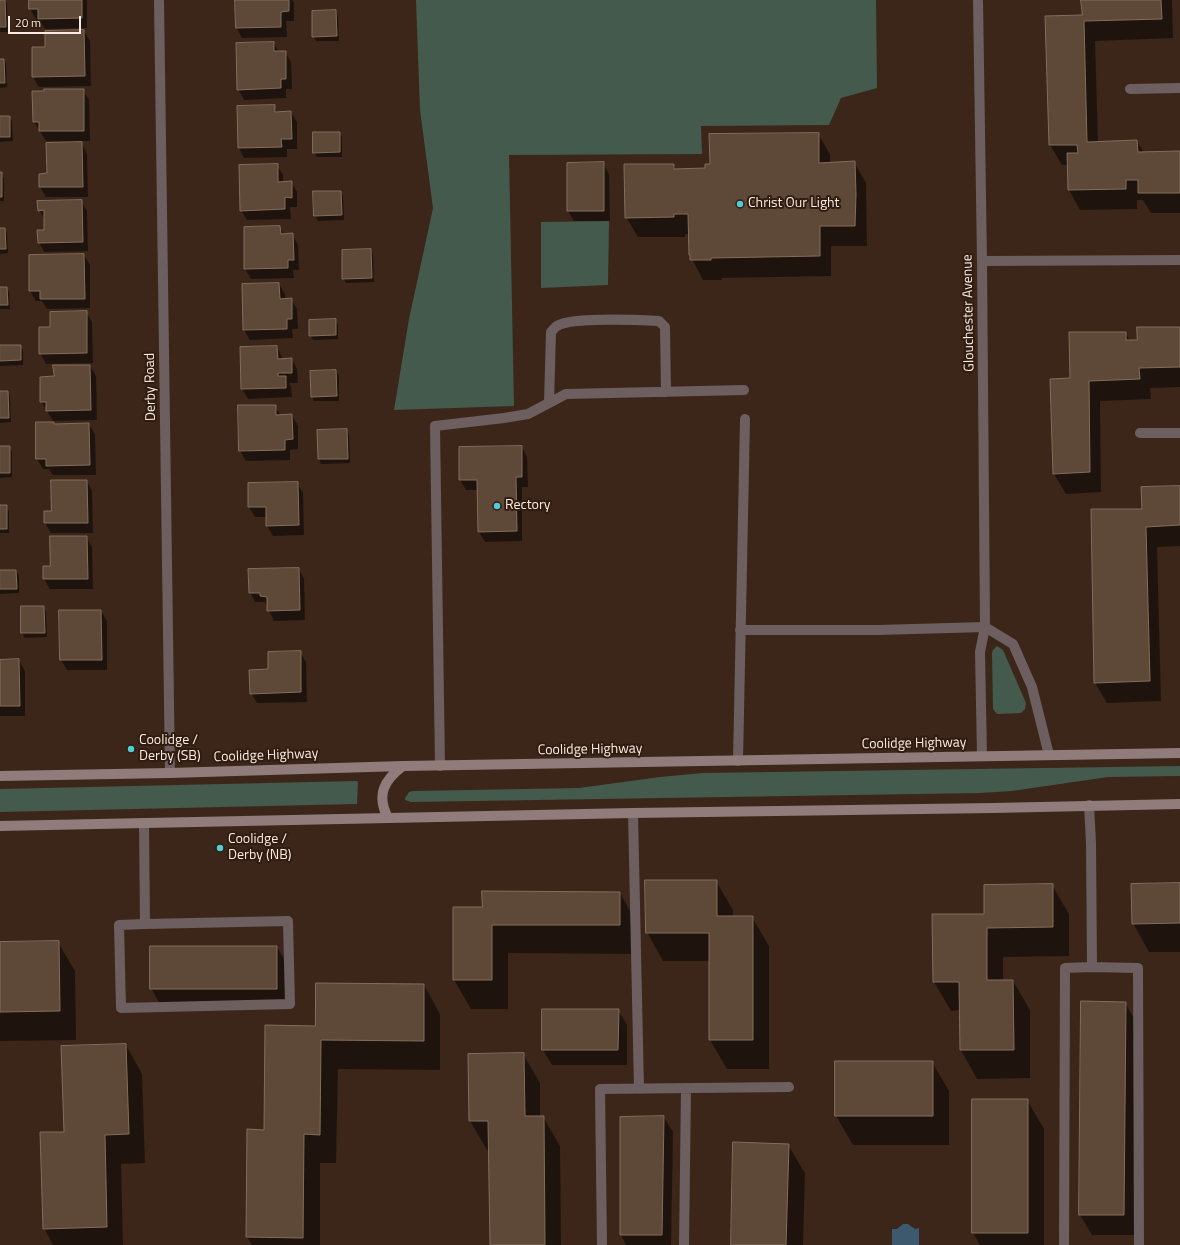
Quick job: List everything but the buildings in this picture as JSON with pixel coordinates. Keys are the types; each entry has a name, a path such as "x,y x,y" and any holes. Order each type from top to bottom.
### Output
{"main road":[{"name":"Coolidge Highway","path":"0,776 170,773 403,766 1180,753"},
{"path":"388,818 384,811 382,801 386,782 391,775 403,766"},
{"path":"0,826 1180,804"}],"street":[{"name":"Derby Road","path":"159,0 170,773"},
{"name":"Glouchester Avenue","path":"978,0 985,627 980,652 982,756"},
{"path":"1130,89 1180,88"},
{"path":"982,262 1180,260"},
{"path":"549,403 550,332 558,325 574,322 633,319 659,321 665,327 666,392"},
{"path":"440,766 435,426 528,414 566,394 744,390"},
{"path":"738,761 745,419"},
{"path":"1140,434 1180,433"},
{"path":"740,630 878,630 985,627 1013,644 1032,687 1049,755"},
{"path":"1089,806 1091,843 1092,967"},
{"path":"633,813 639,1089"},
{"path":"144,823 145,924"},
{"path":"288,921 290,1004 121,1008 119,925 145,924 288,921"},
{"path":"1064,1245 1065,968 1092,967 1138,968 1139,1245"},
{"path":"602,1245 600,1089 789,1087"},
{"path":"684,1245 686,1088"}],"green space":[{"path":"416,0 876,0 877,88 841,98 829,125 701,126 702,154 509,155 514,406 394,410 409,319 433,208 420,110"},
{"path":"609,221 608,285 541,288 541,222"},
{"path":"997,646 1003,650 1026,703 1025,709 1021,713 997,714 993,709 992,653"},
{"path":"1180,766 1180,776 1108,777 1012,791 980,793 411,802 405,800 409,792 413,791 579,788 703,773"},
{"path":"358,782 357,804 0,812 0,789"}],"water":[{"path":"903,1224 908,1224 915,1229 919,1228 919,1245 892,1245 892,1229 897,1229"}],"place":[{"name":"Christ Our Light","path":"740,204"},
{"name":"Rectory","path":"497,506"},
{"name":"Coolidge / Derby (SB)","path":"131,749"},
{"name":"Coolidge / Derby (NB)","path":"220,848"}]}
